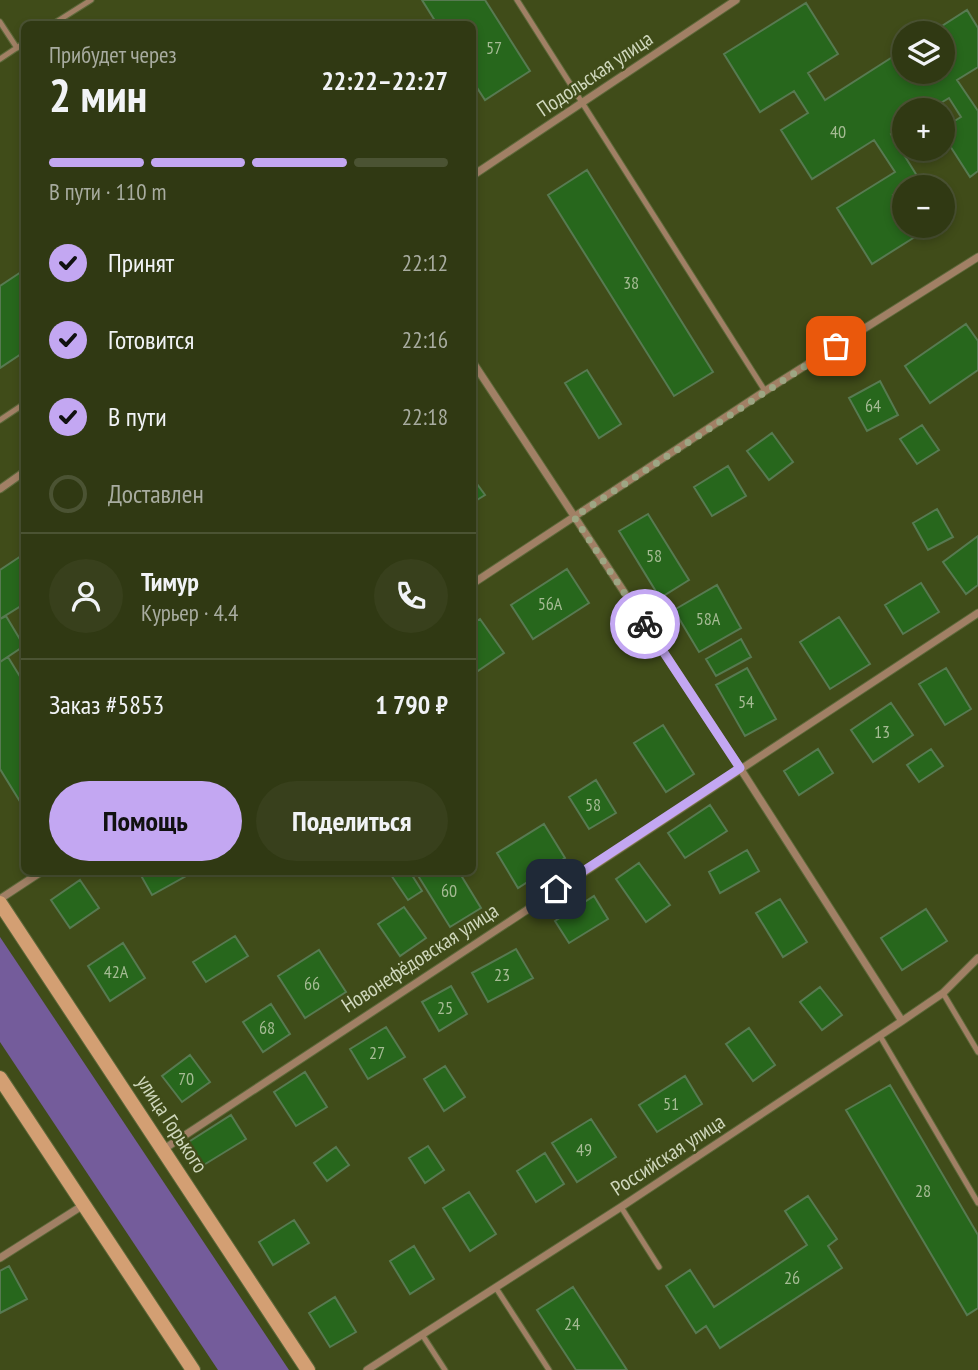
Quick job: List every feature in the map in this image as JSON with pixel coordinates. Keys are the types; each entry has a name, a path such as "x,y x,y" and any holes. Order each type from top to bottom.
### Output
{"street":[{"name":"Подольская улица","path":"476,173 736,0"},
{"path":"476,581 765,391 978,257"},
{"path":"476,368 740,768 902,1021"},
{"path":"0,489 21,474"},
{"name":"Новонефёдовская улица","path":"164,1149 978,613"},
{"path":"0,901 37,875"},
{"name":"улица Горького","path":"0,901 308,1370"},
{"name":"Российская улица","path":"367,1370 880,1036 943,993 978,958"},
{"path":"0,1078 193,1370"},
{"path":"0,1258 85,1204"}],"lane":[{"path":"57,21 83,2 91,0"},
{"path":"517,0 765,391"},
{"path":"0,22 17,48"},
{"path":"0,59 21,45"},
{"path":"0,420 21,406"},
{"path":"943,993 978,1052"},
{"path":"880,1036 978,1203"},
{"path":"621,1207 659,1267"},
{"path":"496,1288 550,1370"},
{"path":"423,1336 445,1370"}],"shaded area":[{"path":"0,937 289,1370 218,1370 0,1042"}],"building":[{"path":"422,0 485,0 530,71 485,100 476,86 476,21 435,21"},
{"path":"806,3 838,54 808,73 825,100 892,57 892,84 955,84 955,21 950,21 967,10 978,28 978,67 957,80 978,111 978,171 970,177 955,154 955,121 961,117 955,108 955,98 892,98 892,161 908,161 917,175 892,175 892,238 913,238 872,264 837,208 895,172 874,140 812,179 781,130 808,113 794,91 760,112 724,54"},
{"path":"587,170 713,372 674,396 548,195"},
{"path":"21,272 21,354 0,368 0,286"},
{"path":"966,324 978,341 978,370 930,403 905,366"},
{"path":"587,370 621,424 599,438 565,383"},
{"path":"880,381 898,415 867,431 849,398"},
{"path":"922,425 939,450 917,464 900,439"},
{"path":"772,433 793,462 769,480 747,451"},
{"path":"728,466 746,496 712,516 694,487"},
{"path":"476,483 485,495 476,501"},
{"path":"937,509 953,537 928,550 913,523"},
{"path":"648,514 689,580 660,598 619,531"},
{"path":"978,536 978,585 966,594 943,562"},
{"path":"21,556 21,606 0,619 0,570"},
{"path":"567,569 589,603 533,639 511,605"},
{"path":"921,583 939,612 903,634 885,605"},
{"path":"717,585 741,628 699,652 674,610"},
{"path":"6,616 21,641 21,648 0,662 0,619"},
{"path":"839,617 870,664 830,689 800,642"},
{"path":"480,619 504,653 476,672 476,622"},
{"path":"741,639 751,657 716,676 706,659"},
{"path":"8,657 21,678 21,803 0,769 0,662"},
{"path":"747,668 776,719 745,736 716,685"},
{"path":"946,668 971,709 945,725 919,684"},
{"path":"891,703 913,735 873,762 851,730"},
{"path":"663,725 694,774 666,792 634,743"},
{"path":"818,749 833,773 799,795 784,771"},
{"path":"931,749 943,766 919,782 907,765"},
{"path":"596,780 616,813 589,829 569,797"},
{"path":"710,805 727,831 685,858 668,833"},
{"path":"544,824 565,858 518,888 497,853"},
{"path":"747,850 759,871 720,893 709,872"},
{"path":"639,863 670,905 646,922 616,879"},
{"path":"141,875 186,875 186,876 152,895"},
{"path":"391,875 412,875 422,891 408,900"},
{"path":"418,875 461,875 481,908 450,927"},
{"path":"80,880 99,908 70,928 51,900"},
{"path":"594,896 608,919 569,943 555,921"},
{"path":"780,899 807,942 783,957 756,913"},
{"path":"404,907 426,938 400,956 378,924"},
{"path":"926,909 947,941 902,970 881,938"},
{"path":"235,936 248,956 206,982 193,962"},
{"path":"123,943 145,978 110,1001 88,966"},
{"path":"516,949 533,978 488,1002 472,973"},
{"path":"319,950 346,992 305,1018 278,976"},
{"path":"451,986 467,1014 439,1031 422,1002"},
{"path":"820,987 842,1015 822,1030 800,1002"},
{"path":"271,1004 290,1034 263,1052 243,1022"},
{"path":"386,1027 405,1057 368,1079 350,1049"},
{"path":"749,1028 775,1065 753,1081 726,1044"},
{"path":"190,1055 210,1082 182,1102 162,1076"},
{"path":"445,1066 465,1097 444,1111 424,1079"},
{"path":"305,1072 327,1107 296,1126 274,1092"},
{"path":"685,1076 702,1104 657,1132 639,1105"},
{"path":"890,1085 978,1235 978,1308 967,1315 846,1110"},
{"path":"231,1115 246,1139 202,1166 187,1143"},
{"path":"591,1119 616,1157 577,1182 552,1143"},
{"path":"428,1146 444,1170 425,1183 409,1158"},
{"path":"336,1147 349,1165 327,1181 314,1163"},
{"path":"545,1153 564,1184 536,1202 517,1171"},
{"path":"469,1192 496,1234 470,1251 443,1208"},
{"path":"808,1196 837,1239 828,1246 842,1268 720,1348 706,1326 696,1333 666,1286 690,1270 714,1307 807,1245 785,1211"},
{"path":"294,1220 309,1243 273,1265 259,1242"},
{"path":"414,1246 434,1279 410,1294 390,1261"},
{"path":"9,1266 27,1299 0,1313 0,1271"},
{"path":"573,1287 627,1370 576,1370 555,1338 537,1310"},
{"path":"335,1297 356,1332 330,1347 309,1313"}],"way so far":[{"path":"645,624 574,517 836,346"}],"route":[{"path":"556,889 740,768 645,624"}]}
